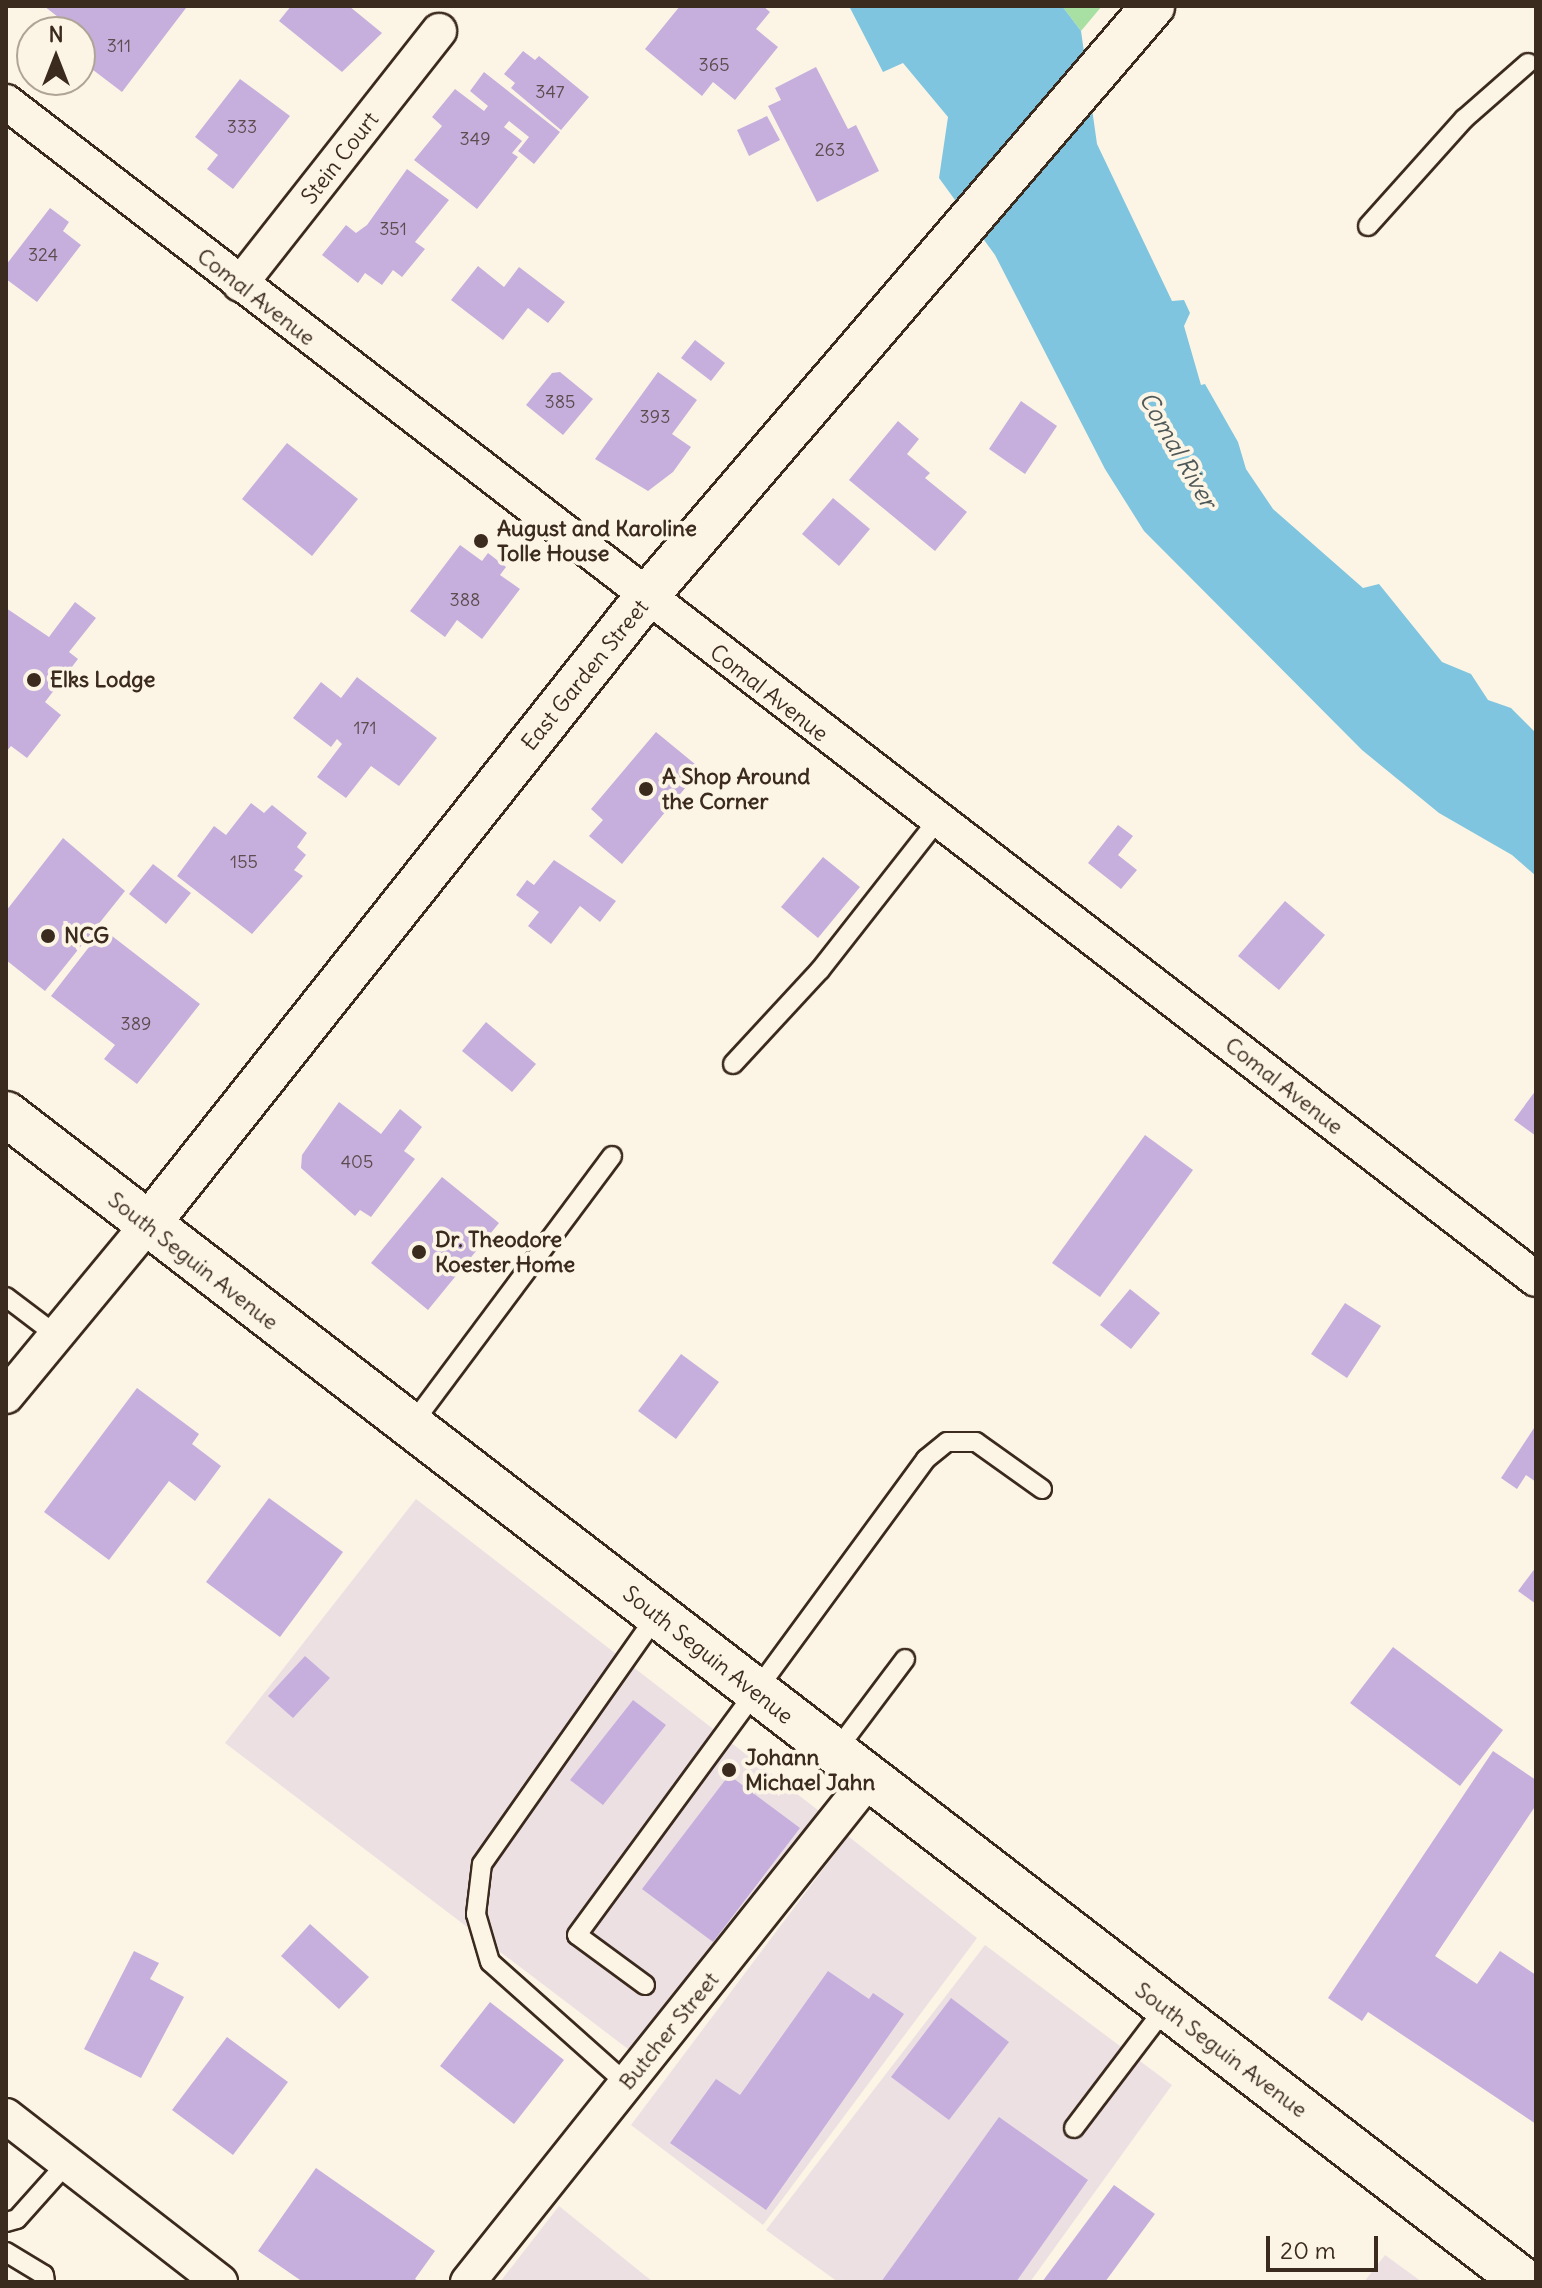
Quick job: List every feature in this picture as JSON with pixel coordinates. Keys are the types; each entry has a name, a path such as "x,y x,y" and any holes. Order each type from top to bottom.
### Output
{"main road":[{"name":"South Seguin Avenue","path":"6,1114 146,1227 1525,2282"}],"street":[{"name":"East Garden Street","path":"146,1227 646,597 940,249 1152,7"},
{"name":"Stein Court","path":"240,284 439,31"},
{"name":"Comal Avenue","path":"6,102 936,822 1536,1279"},
{"path":"6,1396 146,1227"},
{"name":"Butcher Street","path":"468,2282 868,1780"},
{"path":"6,2116 220,2282"}],"lane":[{"path":"1368,226 1464,119 1528,63"},
{"path":"733,1064 820,970 936,822"},
{"path":"410,1427 612,1156"},
{"path":"6,1297 56,1335"},
{"path":"645,1985 577,1935 758,1693 926,1459 947,1442 976,1442 1042,1489"},
{"path":"627,2084 490,1962 476,1914 482,1864 657,1615"},
{"path":"834,1753 905,1659"},
{"path":"1074,2128 1166,2007"},
{"path":"6,2222 17,2219 67,2163"},
{"path":"6,2252 44,2275 45,2282"}],"shaded area":[{"path":"416,1499 823,1814 632,2052 225,1743"},
{"path":"848,1836 977,1938 763,2225 631,2125"},
{"path":"985,1945 1172,2085 1030,2282 838,2282 766,2230"},
{"path":"559,2206 653,2282 500,2282"},
{"path":"1385,2255 1422,2282 1364,2282"}],"green space":[{"path":"1062,6 1102,6 1081,31"}],"water":[{"name":"Comal River","path":"849,6 1062,6 1081,31 1097,144 1172,301 1184,300 1190,313 1184,326 1201,385 1205,384 1238,442 1246,469 1273,509 1363,588 1379,584 1442,662 1471,674 1488,700 1511,708 1536,733 1536,876 1512,855 1439,813 1362,750 1144,531 1105,469 995,255 939,178 948,117 903,63 883,72"}],"building":[{"path":"44,6 186,8 122,92 96,72 96,16 57,16"},
{"path":"291,6 349,6 382,33 342,72 279,21"},
{"path":"680,6 763,6 770,12 756,29 778,47 735,100 713,82 702,96 645,49"},
{"path":"523,51 535,60 539,56 589,97 561,130 511,88 515,83 504,74"},
{"path":"816,67 848,129 856,125 879,171 817,202 768,106 781,100 775,88"},
{"path":"484,72 560,132 534,164 518,151 529,137 509,121 504,127 522,141 512,153 518,157 477,209 414,160 442,126 432,117 455,89 484,111 488,106 470,91"},
{"path":"240,79 290,116 233,189 207,169 218,155 195,137"},
{"path":"767,116 780,140 749,156 737,130"},
{"path":"407,169 449,200 415,242 425,249 402,277 393,270 382,285 365,273 358,283 322,255 346,225 356,233 367,225"},
{"path":"50,208 69,222 63,231 81,245 37,302 6,279 6,265"},
{"path":"478,266 504,287 519,267 565,302 548,323 528,308 503,340 451,300"},
{"path":"695,340 725,363 711,381 681,358"},
{"path":"560,372 593,399 563,435 526,405 552,373"},
{"path":"658,372 697,400 672,434 691,447 673,472 648,491 595,459"},
{"path":"1021,401 1057,426 1025,474 989,449"},
{"path":"898,421 919,439 907,454 930,473 925,478 967,512 935,551 849,480"},
{"path":"287,443 358,499 312,556 242,499"},
{"path":"833,498 870,529 839,566 802,534"},
{"path":"460,545 482,561 488,553 506,567 500,575 520,589 482,639 457,620 445,637 410,611"},
{"name":"Elks Lodge","path":"75,602 96,618 69,652 78,659 45,702 61,715 27,758 11,746 6,752 6,608 49,637"},
{"path":"357,677 437,738 399,786 371,766 346,798 317,777 342,744 337,739 331,747 293,718 321,682 341,698"},
{"name":"A Shop Around the Corner","path":"656,732 701,769 622,864 589,836 603,820 591,809"},
{"path":"251,803 264,813 272,805 307,833 297,847 306,855 294,870 303,876 252,934 177,876 214,826 226,835"},
{"path":"1118,825 1133,836 1118,855 1137,870 1121,889 1088,863"},
{"name":"NCG","path":"63,838 125,891 45,991 6,960 6,911"},
{"path":"823,857 860,887 818,938 781,907"},
{"path":"554,860 616,901 600,922 580,906 551,944 528,926 539,912 516,895 527,880 534,885"},
{"path":"153,864 191,893 166,924 129,894"},
{"path":"1285,901 1325,935 1279,990 1238,956"},
{"path":"103,929 200,1004 137,1084 104,1059 115,1045 51,996"},
{"path":"486,1022 536,1064 512,1092 462,1051"},
{"path":"1536,1090 1536,1136 1514,1120"},
{"path":"339,1102 381,1134 400,1109 422,1127 404,1151 415,1159 371,1217 360,1210 355,1216 301,1168 302,1155"},
{"path":"1145,1135 1193,1170 1100,1297 1052,1263"},
{"path":"442,1177 499,1223 428,1310 371,1263"},
{"path":"1130,1289 1160,1313 1131,1349 1100,1325"},
{"path":"1345,1303 1381,1326 1347,1378 1311,1354"},
{"path":"681,1354 719,1382 676,1439 638,1411"},
{"path":"137,1388 199,1434 192,1444 221,1466 195,1501 169,1481 109,1560 44,1512"},
{"path":"1536,1425 1536,1482 1526,1475 1517,1489 1501,1478"},
{"path":"269,1498 343,1552 280,1637 206,1582"},
{"path":"1536,1567 1536,1604 1518,1591"},
{"path":"1393,1647 1503,1730 1460,1786 1350,1703"},
{"path":"305,1656 330,1678 293,1718 268,1696"},
{"path":"633,1700 666,1725 603,1805 570,1780"},
{"path":"1493,1751 1536,1780 1536,1805 1435,1956 1477,1984 1500,1951 1536,1975 1536,2124 1368,2012 1362,2021 1328,1998"},
{"path":"729,1775 800,1828 713,1942 642,1889"},
{"path":"310,1924 369,1977 339,2009 281,1956"},
{"path":"134,1951 159,1963 150,1979 184,1997 141,2078 84,2049"},
{"path":"828,1971 869,1999 873,1993 904,2014 766,2210 670,2143 716,2079 740,2095"},
{"path":"951,1998 1009,2042 949,2120 891,2077"},
{"path":"490,2002 564,2060 514,2124 440,2066"},
{"path":"227,2037 288,2082 233,2155 172,2110"},
{"path":"999,2117 1088,2180 1016,2282 881,2282"},
{"path":"316,2168 435,2251 415,2279 420,2282 303,2282 258,2251"},
{"path":"1114,2185 1155,2214 1105,2282 1042,2282"}],"place":[{"name":"August and Karoline Tolle House","path":"481,541"},
{"name":"Elks Lodge","path":"34,680"},
{"name":"A Shop Around the Corner","path":"646,789"},
{"name":"NCG","path":"48,936"},
{"name":"Dr. Theodore Koester Home","path":"419,1252"},
{"name":"Johann Michael Jahn","path":"729,1770"}]}
